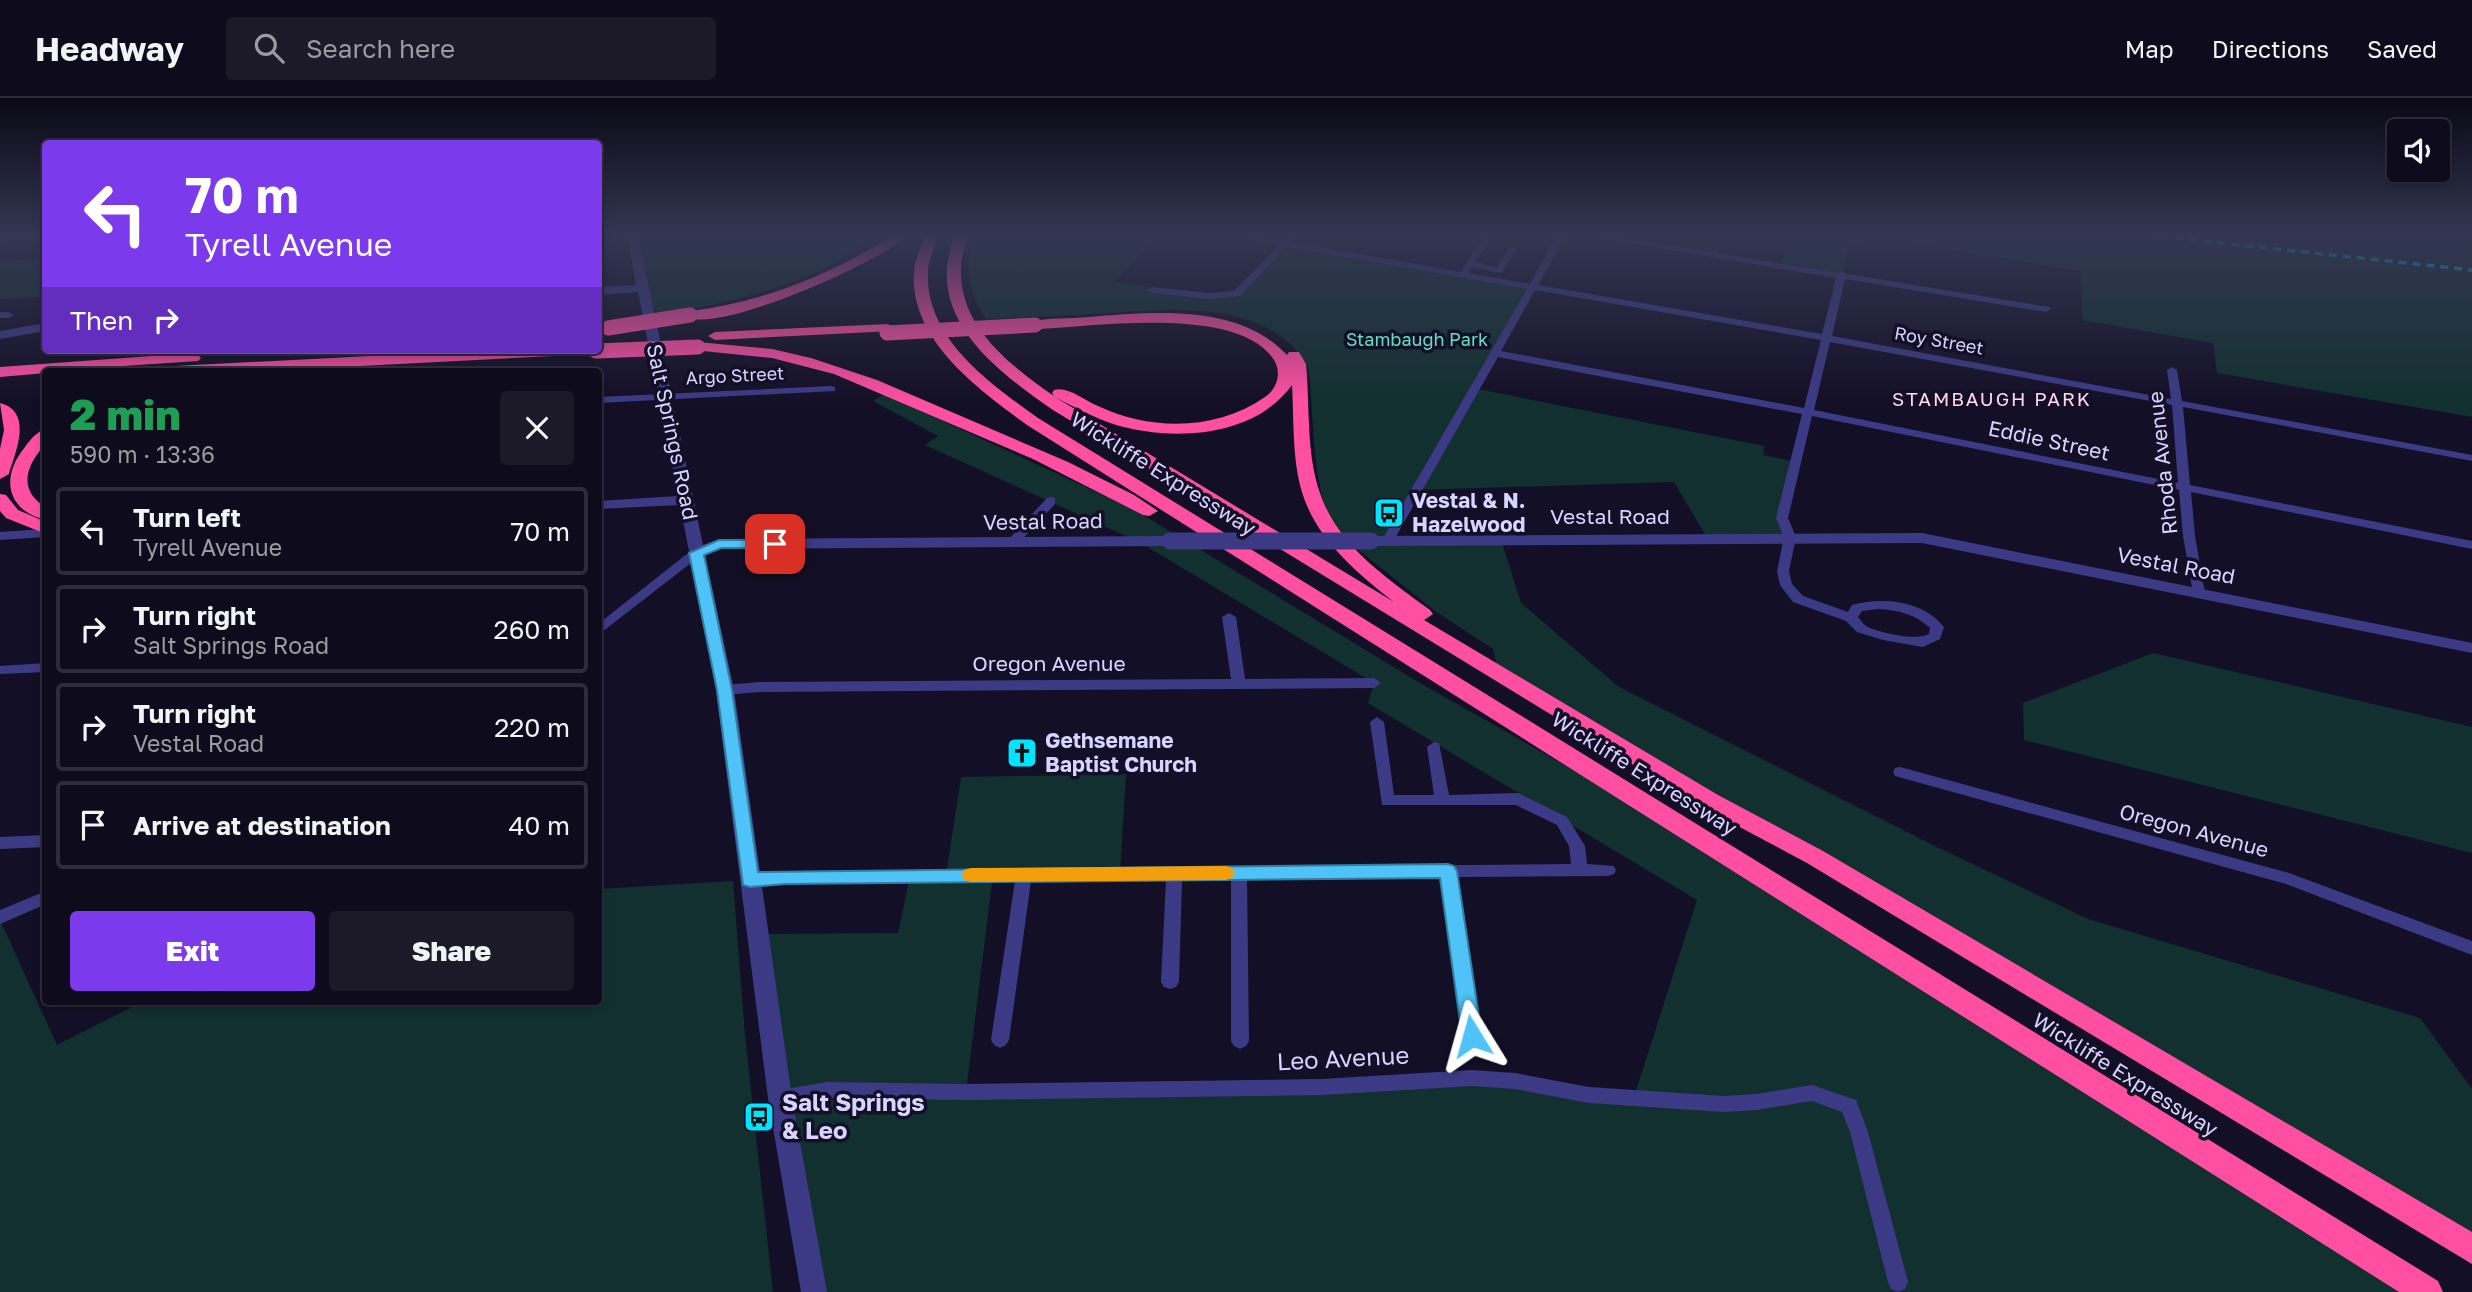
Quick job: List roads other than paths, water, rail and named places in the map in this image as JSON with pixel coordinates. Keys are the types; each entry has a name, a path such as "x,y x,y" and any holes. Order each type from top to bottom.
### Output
{"highway":[{"path":"690,315 774,291"},
{"path":"603,328 690,315 749,303 788,291"},
{"name":"Wickliffe Expressway","path":"924,291 928,313 948,348 990,390 1054,435 2427,1292"},
{"name":"Wickliffe Expressway","path":"956,291 965,320 981,342 1013,374 1091,428 1710,800 1815,857 2472,1249"},
{"path":"967,291 977,319 1000,346 1025,368 1054,389 1093,411 1146,427 1179,428 1216,424 1262,406 1279,391 1286,377 1283,359 1269,344 1253,334 1219,323 1160,320 1026,323"},
{"path":"602,349 1153,314 1203,315 1245,323 1279,340 1291,351 1298,364 1309,482 1324,520 1351,553 1380,580 1423,614 1484,654 1498,673"},
{"path":"602,342 695,342 776,353 821,363 860,377 1078,472 1245,567 1365,628"},
{"path":"69,368 357,354"},
{"path":"121,365 442,354"},
{"path":"206,368 319,357"},
{"path":"285,368 319,357"},
{"path":"0,372 42,370"},
{"path":"0,380 42,378"},
{"path":"0,408 10,417 13,429 0,474"},
{"path":"42,439 21,463 16,483 24,500 42,512"},
{"path":"0,499 12,514 42,529"}],"street":[{"name":"Salt Springs Road","path":"643,291 724,690 779,1098 814,1292"},
{"path":"1167,291 1209,296 1237,294 1240,291"},
{"path":"1388,540 1528,291"},
{"name":"Roy Street","path":"1558,291 2472,458"},
{"path":"1838,291 1782,518 1790,537 1783,571 1786,585 1798,599 1851,618 1862,629 1905,641 1923,643 1935,636 1937,627 1930,618 1888,605 1857,608 1851,618"},
{"path":"1939,291 2046,309"},
{"path":"0,335 42,328"},
{"name":"Eddie Street","path":"1493,353 1808,412 2472,545"},
{"name":"Rhoda Avenue","path":"2172,370 2189,536 2199,593"},
{"name":"Argo Street","path":"602,400 831,389"},
{"path":"602,505 685,500"},
{"path":"1012,543 1051,501"},
{"path":"0,536 42,531"},
{"name":"Vestal Road","path":"696,553 719,544 1889,537 1933,540 2472,648"},
{"path":"602,628 696,553"},
{"path":"1229,617 1239,684"},
{"path":"0,670 42,667"},
{"name":"Oregon Avenue","path":"724,690 787,687 1374,683"},
{"path":"1377,722 1387,801 1518,799 1562,821 1577,846 1580,870"},
{"path":"1434,747 1442,800"},
{"name":"Oregon Avenue","path":"1900,772 2289,879 2472,948"},
{"path":"0,844 42,841"},
{"path":"750,880 785,877 1608,870"},
{"path":"1448,871 1472,1036"},
{"path":"1239,873 1240,1041"},
{"path":"1170,982 1174,874"},
{"path":"1000,1040 1024,875"},
{"path":"0,917 42,899"},
{"name":"Leo Avenue","path":"779,1098 827,1090 965,1092 1322,1087 1472,1078 1515,1081 1589,1095 1724,1104 1812,1093 1849,1106 1859,1132 1898,1282"}],"place":[{"name":"Vestal & N. Hazelwood","path":"1389,513"},
{"name":"Gethsemane Baptist Church","path":"1022,753"},
{"name":"Salt Springs & Leo","path":"759,1117"}],"district":[{"name":"STAMBAUGH PARK","path":"1992,399"}],"park label":[{"name":"Stambaugh Park","path":"1417,340"}]}
